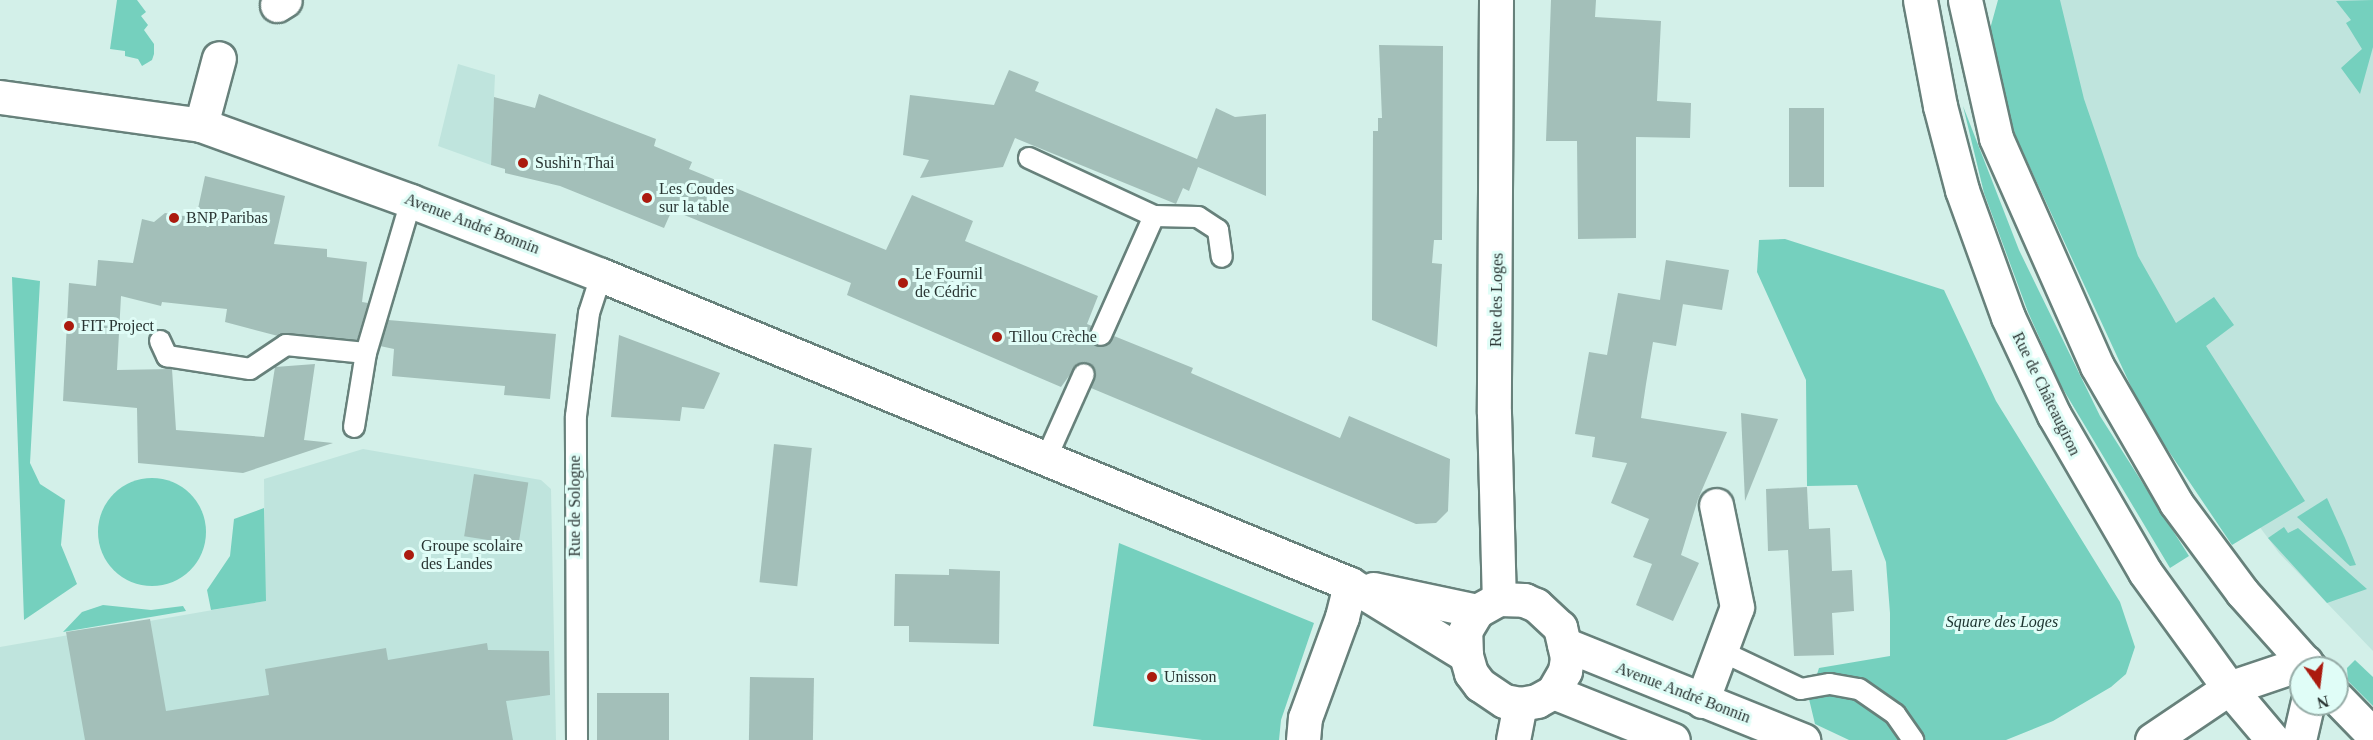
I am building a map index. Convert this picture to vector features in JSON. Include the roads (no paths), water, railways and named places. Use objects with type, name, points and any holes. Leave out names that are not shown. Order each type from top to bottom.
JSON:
[{"type":"main road","name":"Rue des Loges","points":[[1488,605],[1494,413],[1496,0]]},
{"type":"main road","name":"Rue de Châteaugiron","points":[[1920,0],[1940,106],[1962,190],[2008,316],[2054,415],[2145,572],[2229,688],[2273,740]]},
{"type":"main road","points":[[1970,8],[2000,148],[2097,366],[2176,503],[2242,592],[2298,656]]},
{"type":"main road","points":[[201,125],[219,58]]},
{"type":"main road","name":"Avenue André Bonnin","points":[[0,97],[201,125],[411,201],[602,275],[1045,461],[1350,584]]},
{"type":"main road","points":[[1702,701],[1723,652],[1737,607],[1716,505]]},
{"type":"main road","points":[[1350,584],[1488,605],[1524,600],[1544,610],[1560,627],[1564,644],[1565,671],[1553,692],[1520,704],[1491,695],[1479,685],[1466,655],[1465,631],[1488,605]]},
{"type":"main road","points":[[1350,584],[1466,655]]},
{"type":"main road","points":[[1303,740],[1305,718],[1342,617],[1350,584]]},
{"type":"main road","name":"Avenue André Bonnin","points":[[1564,644],[1803,740]]},
{"type":"main road","points":[[2152,740],[2229,688],[2289,671]]},
{"type":"main road","points":[[1553,692],[1673,740]]},
{"type":"main road","points":[[1513,740],[1520,704]]},
{"type":"main road","points":[[2349,710],[2373,735]]},
{"type":"main road","points":[[2299,740],[2304,716]]},
{"type":"lane","points":[[1029,158],[1154,216],[1198,217],[1218,230],[1222,257]]},
{"type":"lane","points":[[354,426],[366,353],[411,201]]},
{"type":"lane","points":[[1101,335],[1154,216]]},
{"type":"lane","name":"Rue de Sologne","points":[[577,740],[576,416],[589,313],[602,275]]},
{"type":"lane","points":[[160,340],[167,356],[250,369],[286,345],[366,353]]},
{"type":"lane","points":[[1045,461],[1084,374]]},
{"type":"lane","points":[[1723,652],[1801,689],[1830,684],[1859,689],[1895,714],[1913,740]]},
{"type":"place","name":"Sushi'n Thai","points":[[523,163]]},
{"type":"place","name":"Les Coudes sur la table","points":[[647,198]]},
{"type":"place","name":"BNP Paribas","points":[[174,218]]},
{"type":"place","name":"Le Fournil de Cédric","points":[[903,283]]},
{"type":"place","name":"FIT Project","points":[[69,326]]},
{"type":"place","name":"Tillou Crèche","points":[[997,337]]},
{"type":"place","name":"Groupe scolaire des Landes","points":[[409,555]]},
{"type":"place","name":"Unisson","points":[[1152,677]]},
{"type":"park label","name":"Square des Loges","points":[[2002,622]]}]
